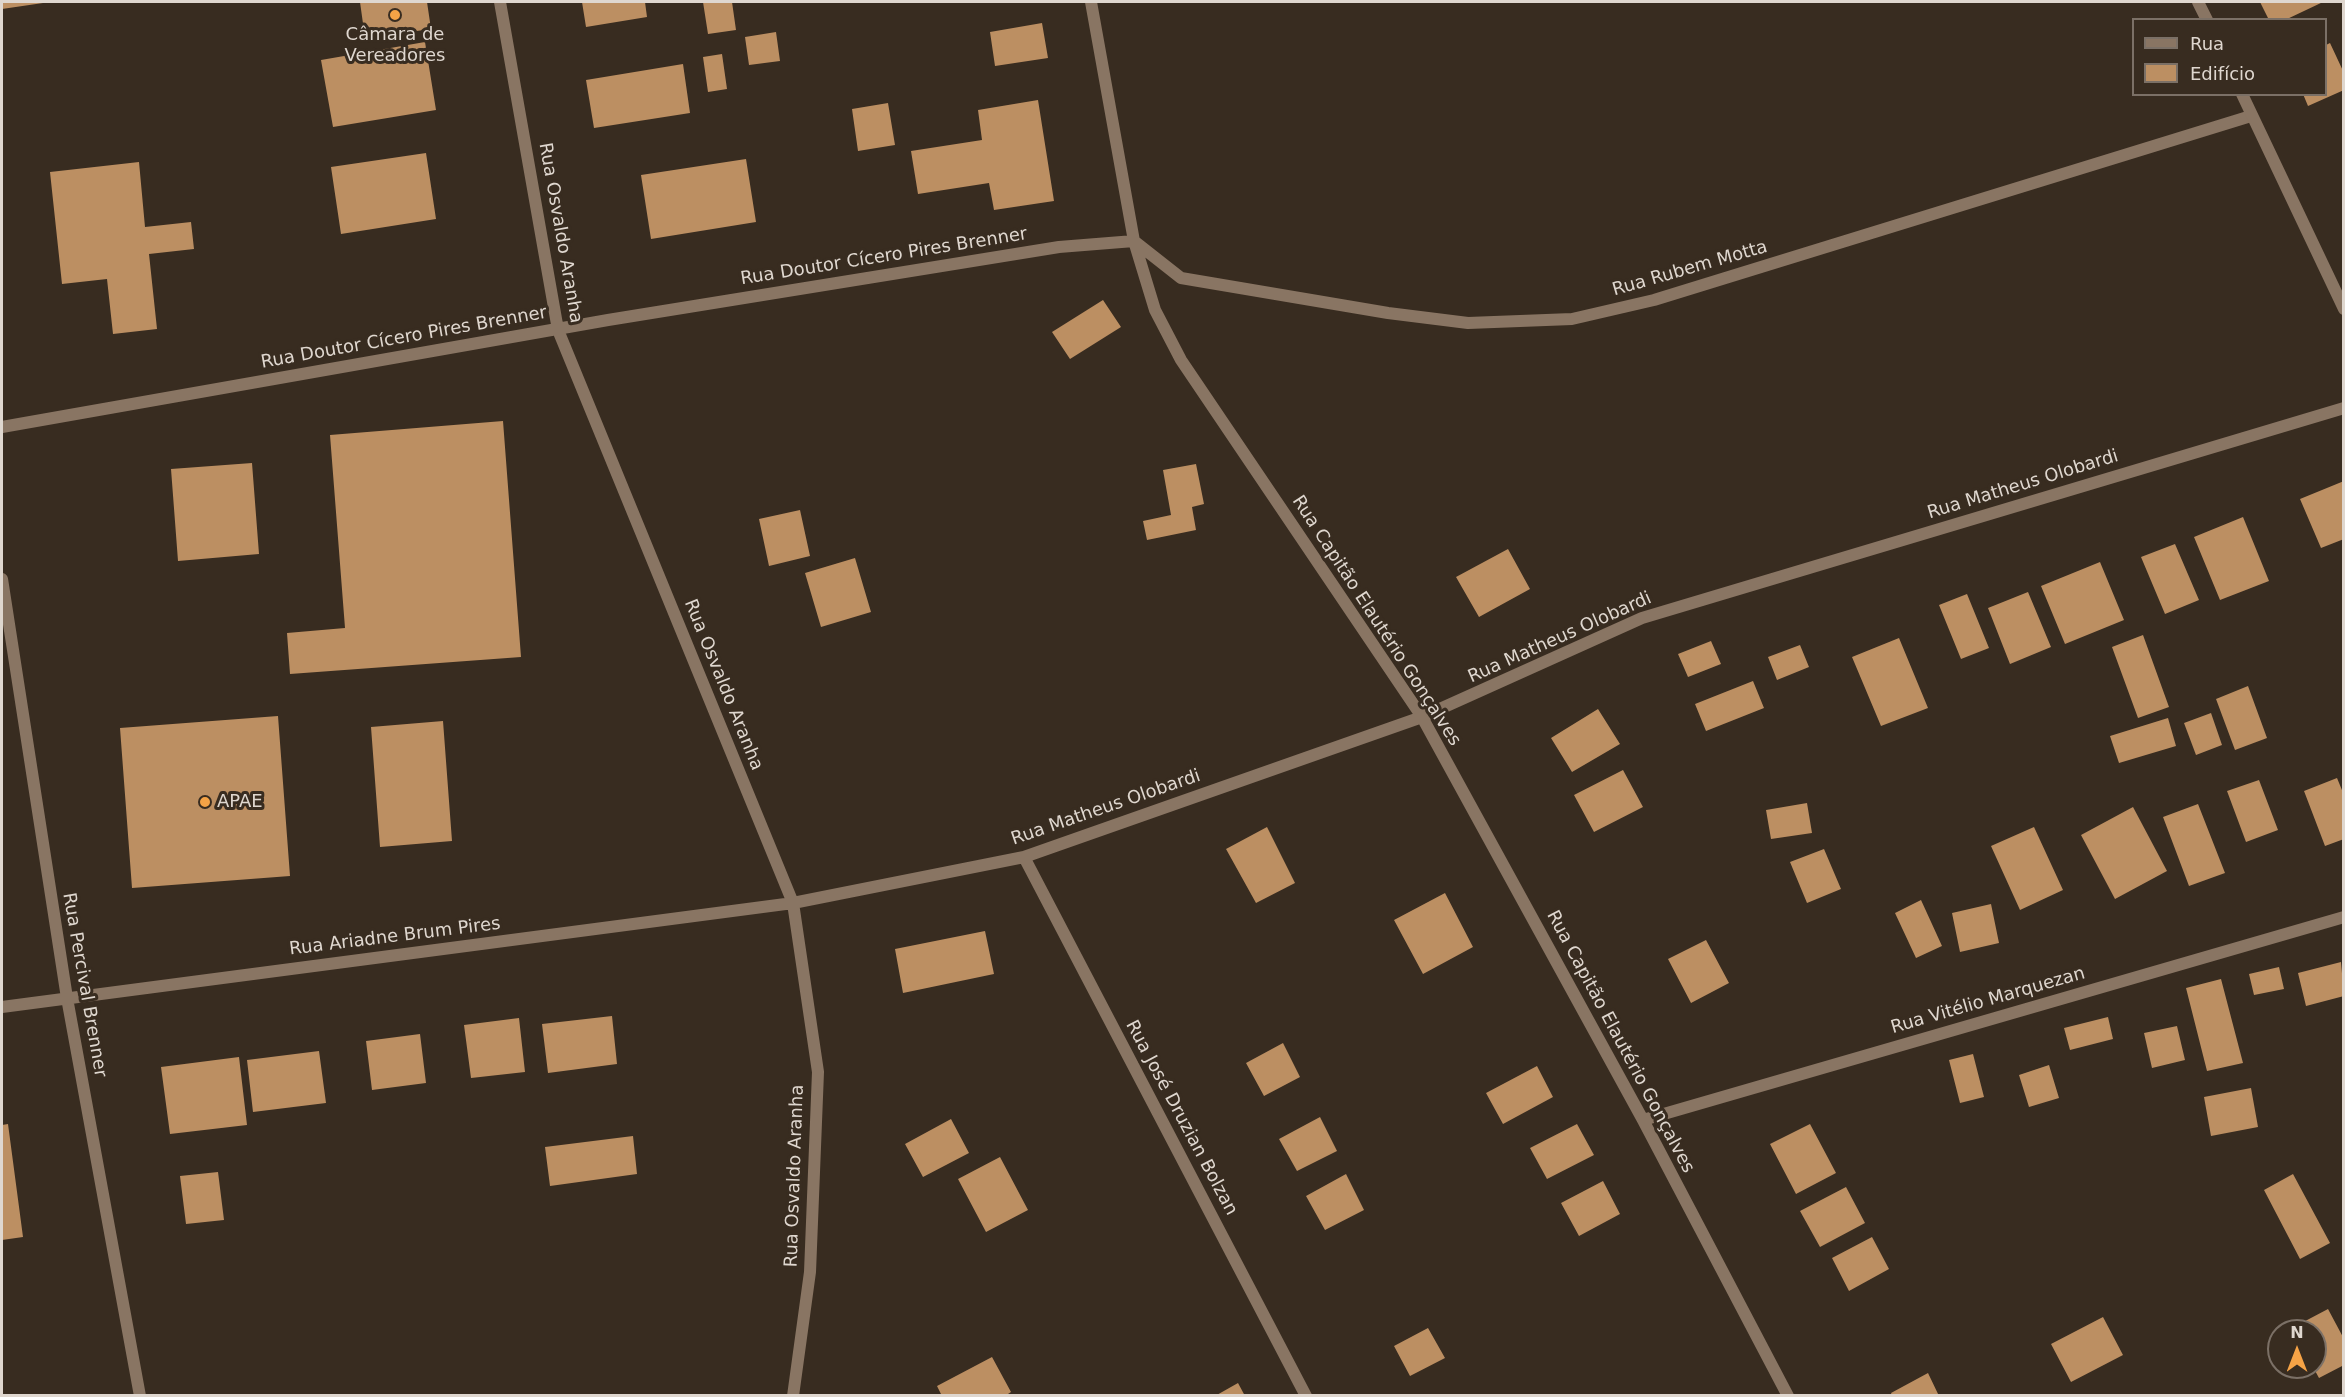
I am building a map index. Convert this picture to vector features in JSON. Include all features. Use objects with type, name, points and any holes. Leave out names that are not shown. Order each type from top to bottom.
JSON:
[{"type":"street","name":"Rua Osvaldo Aranha","points":[[500,2],[558,330],[793,903],[818,1072],[810,1272],[793,1395]]},
{"type":"street","name":"Rua Capitão Elautério Gonçalves","points":[[1091,2],[1134,241],[1155,310],[1181,360],[1422,717],[1643,1120],[1788,1395]]},
{"type":"street","points":[[2198,2],[2206,18]]},
{"type":"street","points":[[2242,96],[2343,309]]},
{"type":"street","name":"Rua Rubem Motta","points":[[1134,241],[1181,278],[1388,313],[1468,323],[1572,319],[1654,300],[2251,116]]},
{"type":"street","name":"Rua Doutor Cícero Pires Brenner","points":[[2,427],[608,320],[1059,247],[1134,241]]},
{"type":"street","name":"Rua Matheus Olobardi","points":[[793,903],[1024,857],[1422,717],[1642,618],[2343,408]]},
{"type":"street","name":"Rua Percival Brenner","points":[[2,579],[67,998],[140,1395]]},
{"type":"street","name":"Rua José Druzian Bolzan","points":[[1024,857],[1306,1395]]},
{"type":"street","name":"Rua Ariadne Brum Pires","points":[[2,1007],[793,903]]},
{"type":"street","name":"Rua Vitélio Marquezan","points":[[1643,1120],[2343,917]]},
{"type":"building","points":[[2,2],[43,2],[43,3],[2,9]]},
{"type":"building","name":"Câmara de Vereadores","points":[[360,2],[427,2],[431,29],[365,38]]},
{"type":"building","points":[[582,2],[645,2],[647,17],[586,27]]},
{"type":"building","points":[[703,2],[732,2],[736,30],[708,34]]},
{"type":"building","points":[[2260,2],[2323,2],[2289,18],[2268,18]]},
{"type":"building","points":[[1042,23],[1048,58],[995,66],[990,32]]},
{"type":"building","points":[[776,32],[780,61],[749,65],[745,37]]},
{"type":"building","points":[[425,42],[436,110],[333,127],[321,60]]},
{"type":"building","points":[[2330,43],[2344,73],[2344,90],[2308,106],[2304,96],[2327,96],[2327,44]]},
{"type":"building","points":[[722,54],[727,89],[708,92],[703,57]]},
{"type":"building","points":[[683,64],[690,113],[594,128],[586,80]]},
{"type":"building","points":[[1038,100],[1054,201],[994,210],[989,183],[918,194],[911,151],[982,140],[978,110]]},
{"type":"building","points":[[888,103],[895,145],[858,151],[852,109]]},
{"type":"building","points":[[426,153],[436,219],[341,234],[331,167]]},
{"type":"building","points":[[746,159],[756,222],[651,239],[641,175]]},
{"type":"building","points":[[139,162],[145,227],[191,222],[194,249],[149,254],[157,329],[113,334],[107,279],[62,284],[50,172]]},
{"type":"building","points":[[1103,300],[1121,327],[1070,359],[1052,332]]},
{"type":"building","points":[[503,421],[521,657],[290,674],[287,633],[345,628],[330,435]]},
{"type":"building","points":[[252,463],[259,554],[178,561],[171,469]]},
{"type":"building","points":[[1196,464],[1204,504],[1192,507],[1196,530],[1147,540],[1143,521],[1171,515],[1163,470]]},
{"type":"building","points":[[2344,481],[2344,539],[2321,548],[2300,499]]},
{"type":"building","points":[[800,510],[810,556],[769,566],[759,519]]},
{"type":"building","points":[[2243,517],[2269,581],[2220,600],[2194,537]]},
{"type":"building","points":[[2175,544],[2199,600],[2165,614],[2141,557]]},
{"type":"building","points":[[1508,549],[1530,589],[1479,617],[1456,577]]},
{"type":"building","points":[[855,558],[871,612],[821,627],[805,573]]},
{"type":"building","points":[[2100,562],[2124,620],[2065,644],[2041,586]]},
{"type":"building","points":[[2028,592],[2051,647],[2010,664],[1988,608]]},
{"type":"building","points":[[1967,594],[1989,648],[1961,659],[1939,605]]},
{"type":"building","points":[[2143,635],[2169,707],[2138,718],[2112,647]]},
{"type":"building","points":[[1899,638],[1928,708],[1881,726],[1852,657]]},
{"type":"building","points":[[1711,641],[1721,664],[1688,677],[1678,654]]},
{"type":"building","points":[[1800,645],[1809,667],[1777,680],[1768,657]]},
{"type":"building","points":[[1753,681],[1764,708],[1706,731],[1695,704]]},
{"type":"building","points":[[2248,686],[2267,738],[2235,750],[2216,699]]},
{"type":"building","points":[[1598,709],[1620,744],[1572,772],[1551,738]]},
{"type":"building","points":[[2211,713],[2222,745],[2196,755],[2184,723]]},
{"type":"building","name":"APAE","points":[[278,716],[290,876],[132,888],[120,728]]},
{"type":"building","points":[[2168,718],[2176,746],[2119,763],[2110,736]]},
{"type":"building","points":[[443,721],[452,841],[380,847],[371,727]]},
{"type":"building","points":[[1623,770],[1643,807],[1594,832],[1574,795]]},
{"type":"building","points":[[2337,778],[2344,795],[2344,839],[2325,846],[2304,791]]},
{"type":"building","points":[[2259,780],[2278,830],[2246,842],[2227,791]]},
{"type":"building","points":[[1807,803],[1812,833],[1771,839],[1766,810]]},
{"type":"building","points":[[2198,804],[2225,873],[2189,886],[2163,817]]},
{"type":"building","points":[[2133,807],[2167,871],[2115,899],[2081,835]]},
{"type":"building","points":[[1267,827],[1295,883],[1256,903],[1226,849]]},
{"type":"building","points":[[2034,827],[2063,890],[2020,910],[1991,846]]},
{"type":"building","points":[[1824,849],[1841,889],[1807,903],[1790,862]]},
{"type":"building","points":[[1445,893],[1473,947],[1423,974],[1394,920]]},
{"type":"building","points":[[1921,900],[1942,946],[1916,958],[1895,913]]},
{"type":"building","points":[[1991,904],[1999,943],[1960,952],[1952,913]]},
{"type":"building","points":[[985,931],[994,974],[903,993],[895,949]]},
{"type":"building","points":[[1706,940],[1729,983],[1691,1003],[1668,959]]},
{"type":"building","points":[[2341,962],[2344,996],[2306,1006],[2298,973]]},
{"type":"building","points":[[2279,967],[2284,989],[2254,995],[2249,974]]},
{"type":"building","points":[[2221,979],[2243,1063],[2207,1071],[2186,988]]},
{"type":"building","points":[[612,1016],[617,1064],[548,1073],[542,1024]]},
{"type":"building","points":[[2108,1017],[2113,1039],[2070,1050],[2064,1028]]},
{"type":"building","points":[[519,1018],[525,1072],[471,1078],[464,1025]]},
{"type":"building","points":[[2177,1026],[2185,1060],[2152,1068],[2144,1033]]},
{"type":"building","points":[[420,1034],[426,1083],[372,1090],[366,1041]]},
{"type":"building","points":[[1283,1043],[1300,1077],[1264,1096],[1246,1063]]},
{"type":"building","points":[[319,1051],[326,1103],[253,1112],[247,1060]]},
{"type":"building","points":[[1973,1054],[1984,1097],[1960,1103],[1949,1060]]},
{"type":"building","points":[[239,1057],[247,1125],[170,1134],[161,1067]]},
{"type":"building","points":[[2049,1065],[2059,1098],[2029,1107],[2019,1075]]},
{"type":"building","points":[[1537,1066],[1553,1097],[1503,1124],[1486,1093]]},
{"type":"building","points":[[2251,1088],[2258,1127],[2211,1136],[2204,1097]]},
{"type":"building","points":[[1320,1117],[1337,1151],[1297,1171],[1279,1139]]},
{"type":"building","points":[[951,1119],[969,1153],[923,1177],[905,1144]]},
{"type":"building","points":[[8,1124],[23,1237],[2,1240],[2,1125]]},
{"type":"building","points":[[1577,1124],[1594,1155],[1547,1179],[1530,1148]]},
{"type":"building","points":[[1810,1124],[1836,1173],[1796,1194],[1770,1144]]},
{"type":"building","points":[[633,1136],[637,1174],[550,1186],[545,1147]]},
{"type":"building","points":[[1000,1157],[1028,1210],[986,1232],[958,1179]]},
{"type":"building","points":[[218,1172],[224,1220],[186,1224],[180,1176]]},
{"type":"building","points":[[1346,1174],[1364,1210],[1325,1230],[1306,1196]]},
{"type":"building","points":[[2293,1174],[2330,1243],[2300,1259],[2264,1190]]},
{"type":"building","points":[[1603,1181],[1620,1214],[1579,1236],[1561,1203]]},
{"type":"building","points":[[1846,1187],[1865,1223],[1820,1247],[1800,1211]]},
{"type":"building","points":[[1872,1237],[1889,1269],[1849,1291],[1832,1258]]},
{"type":"building","points":[[2328,1309],[2344,1339],[2344,1365],[2327,1374],[2327,1319],[2309,1319]]},
{"type":"building","points":[[2103,1317],[2123,1355],[2071,1382],[2051,1344]]},
{"type":"building","points":[[1428,1328],[1445,1358],[1410,1376],[1394,1346]]},
{"type":"building","points":[[992,1357],[1011,1392],[1005,1396],[942,1396],[937,1386]]},
{"type":"building","points":[[1928,1373],[1939,1396],[1892,1396],[1891,1393]]},
{"type":"building","points":[[1238,1383],[1245,1396],[1215,1396]]},
{"type":"place","name":"Câmara de Vereadores","points":[[395,15]]},
{"type":"place","name":"APAE","points":[[205,802]]}]
